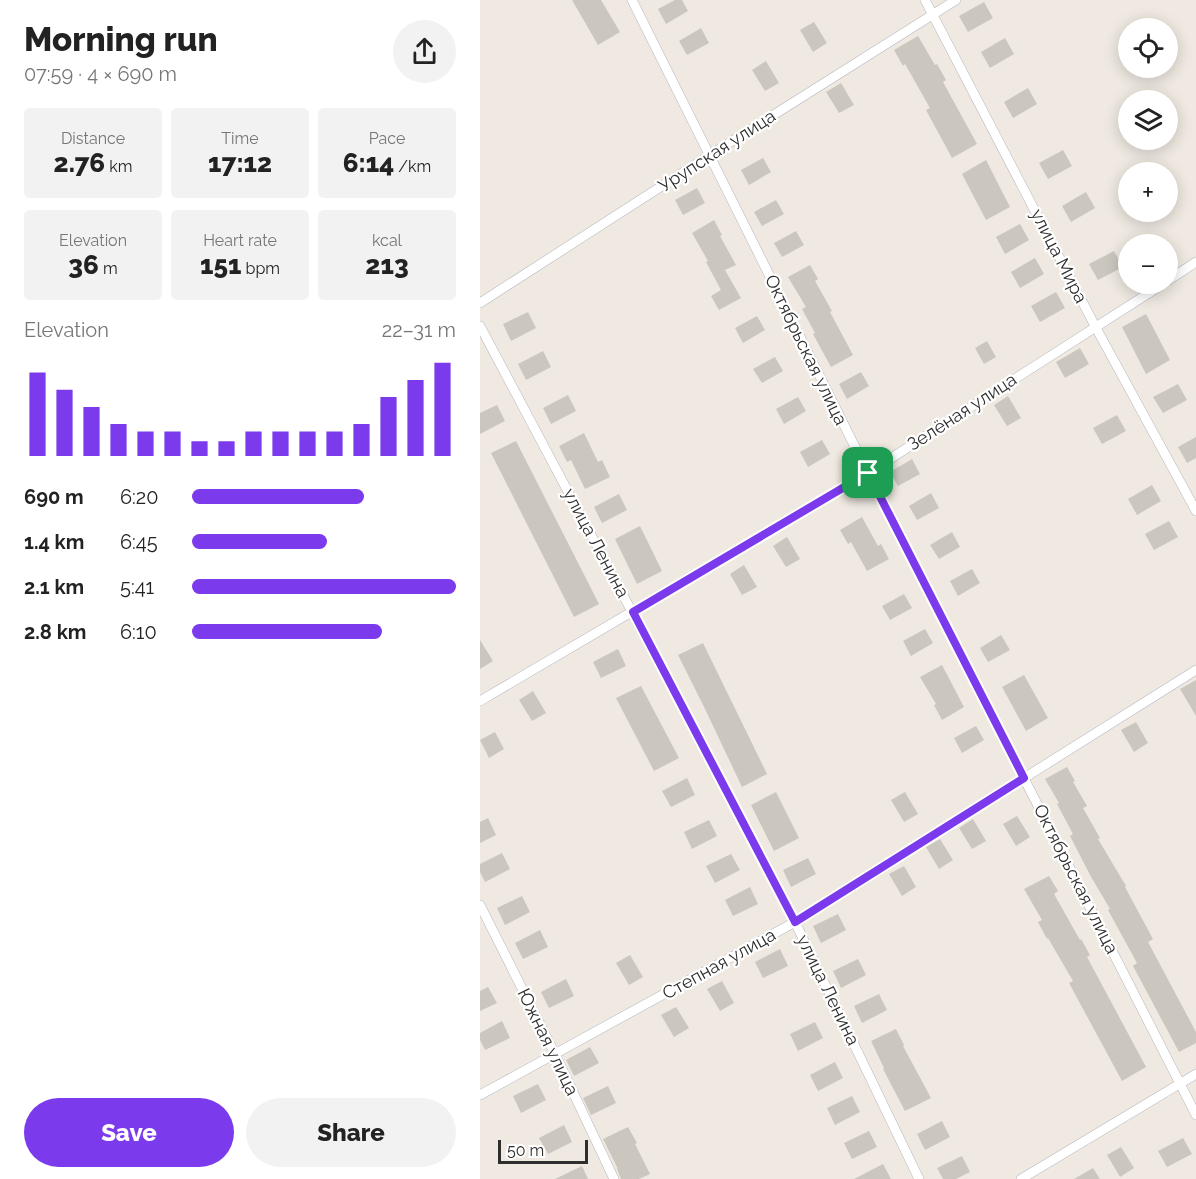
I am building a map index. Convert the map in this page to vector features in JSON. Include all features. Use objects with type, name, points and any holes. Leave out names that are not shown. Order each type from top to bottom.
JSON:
[{"type":"street","name":"Октябрьская улица","points":[[632,0],[868,473],[1196,1115]]},
{"type":"street","name":"улица Мира","points":[[926,0],[1095,326],[1196,511]]},
{"type":"street","name":"Урупская улица","points":[[480,303],[956,0]]},
{"type":"street","points":[[1178,274],[1196,262]]},
{"type":"street","name":"Зелёная улица","points":[[480,701],[868,473],[1147,294]]},
{"type":"street","name":"улица Ленина","points":[[480,327],[633,612],[795,922],[919,1179]]},
{"type":"street","name":"Степная улица","points":[[480,1095],[795,922],[1196,670]]},
{"type":"street","name":"Южная улица","points":[[480,905],[555,1054],[614,1179]]},
{"type":"street","points":[[1021,1179],[1196,1074]]},
{"type":"building","points":[[572,0],[601,0],[620,32],[598,45]]},
{"type":"building","points":[[675,0],[682,0],[688,11],[666,24],[658,9]]},
{"type":"building","points":[[984,2],[993,18],[968,32],[959,16]]},
{"type":"building","points":[[814,22],[827,43],[813,52],[800,30]]},
{"type":"building","points":[[701,28],[709,43],[687,55],[679,41]]},
{"type":"building","points":[[918,36],[946,80],[943,82],[977,144],[952,158],[926,110],[930,108],[905,64],[903,66],[894,50]]},
{"type":"building","points":[[1005,38],[1014,54],[990,68],[981,52]]},
{"type":"building","points":[[766,61],[779,83],[765,91],[752,70]]},
{"type":"building","points":[[841,83],[854,105],[839,113],[826,92]]},
{"type":"building","points":[[1028,88],[1037,104],[1013,118],[1004,102]]},
{"type":"building","points":[[1063,150],[1072,166],[1048,179],[1039,163]]},
{"type":"building","points":[[763,158],[771,172],[749,185],[741,170]]},
{"type":"building","points":[[986,160],[1010,207],[986,220],[962,174]]},
{"type":"building","points":[[697,188],[705,203],[683,215],[675,200]]},
{"type":"building","points":[[1086,192],[1095,208],[1071,222],[1062,206]]},
{"type":"building","points":[[776,200],[784,214],[762,226],[754,212]]},
{"type":"building","points":[[714,220],[736,265],[725,270],[741,298],[719,310],[711,296],[721,290],[692,233]]},
{"type":"building","points":[[1020,224],[1029,240],[1005,254],[996,237]]},
{"type":"building","points":[[796,231],[804,245],[782,257],[774,243]]},
{"type":"building","points":[[1114,251],[1118,258],[1118,270],[1098,280],[1089,264]]},
{"type":"building","points":[[1035,258],[1044,274],[1020,288],[1011,272]]},
{"type":"building","points":[[810,265],[818,279],[815,281],[853,355],[831,367],[802,309],[806,307],[788,277]]},
{"type":"building","points":[[1056,292],[1065,308],[1040,322],[1031,306]]},
{"type":"building","points":[[528,312],[536,328],[511,341],[503,324]]},
{"type":"building","points":[[1146,314],[1170,360],[1146,374],[1122,327]]},
{"type":"building","points":[[757,316],[765,330],[743,343],[735,328]]},
{"type":"building","points":[[987,341],[996,357],[984,364],[975,348]]},
{"type":"building","points":[[1080,348],[1089,364],[1065,378],[1056,362]]},
{"type":"building","points":[[543,351],[551,367],[526,380],[518,364]]},
{"type":"building","points":[[775,357],[783,371],[762,383],[753,369]]},
{"type":"building","points":[[861,372],[869,386],[847,399],[839,384]]},
{"type":"building","points":[[1178,384],[1187,400],[1163,413],[1153,397]]},
{"type":"building","points":[[568,395],[576,411],[551,424],[543,408]]},
{"type":"building","points":[[1008,396],[1021,418],[1007,426],[994,405]]},
{"type":"building","points":[[798,397],[806,411],[784,424],[776,409]]},
{"type":"building","points":[[497,405],[505,421],[480,434],[480,413]]},
{"type":"building","points":[[1117,415],[1126,431],[1102,444],[1093,428]]},
{"type":"building","points":[[584,433],[598,462],[602,460],[610,477],[585,489],[571,460],[567,462],[559,446]]},
{"type":"building","points":[[1196,437],[1196,458],[1187,463],[1178,447]]},
{"type":"building","points":[[822,440],[830,454],[808,467],[800,452]]},
{"type":"building","points":[[516,441],[599,604],[574,617],[491,453]]},
{"type":"building","points":[[912,459],[920,474],[898,486],[890,472]]},
{"type":"building","points":[[1152,485],[1161,501],[1137,515],[1128,499]]},
{"type":"building","points":[[931,493],[939,508],[917,520],[909,506]]},
{"type":"building","points":[[619,494],[627,510],[602,523],[594,507]]},
{"type":"building","points":[[862,517],[878,546],[881,544],[889,559],[867,571],[851,542],[848,544],[840,530]]},
{"type":"building","points":[[1169,521],[1178,537],[1154,550],[1145,534]]},
{"type":"building","points":[[640,526],[662,571],[637,584],[615,539]]},
{"type":"building","points":[[952,532],[960,547],[939,559],[930,545]]},
{"type":"building","points":[[787,537],[800,559],[786,567],[773,546]]},
{"type":"building","points":[[744,565],[757,587],[742,595],[730,574]]},
{"type":"building","points":[[972,569],[980,583],[958,596],[950,581]]},
{"type":"building","points":[[904,594],[912,608],[890,620],[882,606]]},
{"type":"building","points":[[925,629],[933,643],[911,656],[903,641]]},
{"type":"building","points":[[1001,635],[1010,650],[988,662],[980,648]]},
{"type":"building","points":[[480,640],[493,661],[480,669]]},
{"type":"building","points":[[703,643],[767,774],[742,787],[678,655]]},
{"type":"building","points":[[618,649],[626,666],[601,678],[593,662]]},
{"type":"building","points":[[942,665],[964,707],[942,720],[934,705],[936,704],[920,677]]},
{"type":"building","points":[[1024,675],[1048,718],[1026,731],[1002,687]]},
{"type":"building","points":[[1196,680],[1196,716],[1180,689]]},
{"type":"building","points":[[641,686],[679,758],[654,771],[616,698]]},
{"type":"building","points":[[533,691],[546,713],[532,721],[519,700]]},
{"type":"building","points":[[1136,722],[1148,743],[1134,752],[1121,730]]},
{"type":"building","points":[[976,726],[984,740],[962,753],[954,738]]},
{"type":"building","points":[[495,732],[504,749],[489,758],[480,740]]},
{"type":"building","points":[[1067,767],[1087,806],[1083,808],[1100,838],[1098,839],[1126,886],[1153,939],[1148,942],[1196,1032],[1196,1043],[1179,1052],[1133,966],[1137,963],[1070,836],[1073,834],[1045,779]]},
{"type":"building","points":[[687,778],[695,795],[671,807],[662,791]]},
{"type":"building","points":[[776,792],[799,838],[774,851],[751,805]]},
{"type":"building","points":[[905,792],[918,814],[904,822],[891,800]]},
{"type":"building","points":[[1017,816],[1030,837],[1016,846],[1003,824]]},
{"type":"building","points":[[488,818],[496,835],[480,843],[480,822]]},
{"type":"building","points":[[973,819],[986,841],[972,849],[959,828]]},
{"type":"building","points":[[709,820],[717,836],[692,849],[684,832]]},
{"type":"building","points":[[940,839],[953,860],[939,869],[926,847]]},
{"type":"building","points":[[502,853],[510,869],[485,882],[480,872],[480,864]]},
{"type":"building","points":[[731,854],[740,870],[715,883],[706,866]]},
{"type":"building","points":[[808,858],[816,874],[791,887],[783,870]]},
{"type":"building","points":[[904,866],[916,887],[902,896],[889,874]]},
{"type":"building","points":[[1049,876],[1058,891],[1054,894],[1090,955],[1087,957],[1146,1067],[1122,1081],[1069,983],[1073,981],[1047,939],[1038,922],[1042,920],[1024,889]]},
{"type":"building","points":[[750,887],[758,904],[733,916],[725,900]]},
{"type":"building","points":[[522,896],[530,912],[505,925],[497,908]]},
{"type":"building","points":[[838,914],[846,930],[821,943],[813,926]]},
{"type":"building","points":[[540,930],[548,947],[523,959],[515,943]]},
{"type":"building","points":[[780,949],[788,966],[763,978],[755,962]]},
{"type":"building","points":[[630,955],[643,977],[629,985],[616,963]]},
{"type":"building","points":[[858,959],[866,975],[841,988],[833,971]]},
{"type":"building","points":[[566,979],[574,996],[549,1008],[541,992]]},
{"type":"building","points":[[722,981],[734,1003],[720,1011],[707,989]]},
{"type":"building","points":[[488,987],[497,1003],[480,1011],[480,991]]},
{"type":"building","points":[[879,994],[887,1010],[862,1023],[854,1006]]},
{"type":"building","points":[[676,1007],[689,1028],[674,1037],[661,1015]]},
{"type":"building","points":[[502,1021],[510,1038],[485,1050],[480,1040],[480,1033]]},
{"type":"building","points":[[815,1022],[823,1038],[798,1051],[790,1034]]},
{"type":"building","points":[[896,1029],[931,1098],[905,1111],[871,1041]]},
{"type":"building","points":[[590,1047],[599,1063],[574,1076],[566,1060]]},
{"type":"building","points":[[835,1062],[843,1078],[818,1091],[810,1075]]},
{"type":"building","points":[[538,1084],[546,1100],[521,1113],[513,1096]]},
{"type":"building","points":[[608,1086],[616,1103],[591,1115],[583,1098]]},
{"type":"building","points":[[852,1096],[860,1112],[835,1125],[827,1108]]},
{"type":"building","points":[[942,1121],[950,1137],[925,1150],[917,1134]]},
{"type":"building","points":[[564,1125],[572,1142],[548,1154],[539,1138]]},
{"type":"building","points":[[628,1127],[650,1174],[639,1179],[621,1179],[603,1139]]},
{"type":"building","points":[[869,1131],[877,1147],[852,1159],[844,1143]]},
{"type":"building","points":[[1183,1138],[1192,1154],[1167,1167],[1158,1151]]},
{"type":"building","points":[[1121,1147],[1134,1168],[1120,1177],[1107,1155]]},
{"type":"building","points":[[962,1156],[970,1172],[956,1179],[943,1179],[937,1168]]},
{"type":"building","points":[[883,1164],[891,1179],[854,1179]]},
{"type":"building","points":[[582,1166],[588,1179],[555,1179]]},
{"type":"building","points":[[1093,1168],[1100,1179],[1074,1179]]},
{"type":"route","points":[[868,473],[1024,778],[795,922],[633,612],[868,473]]}]
